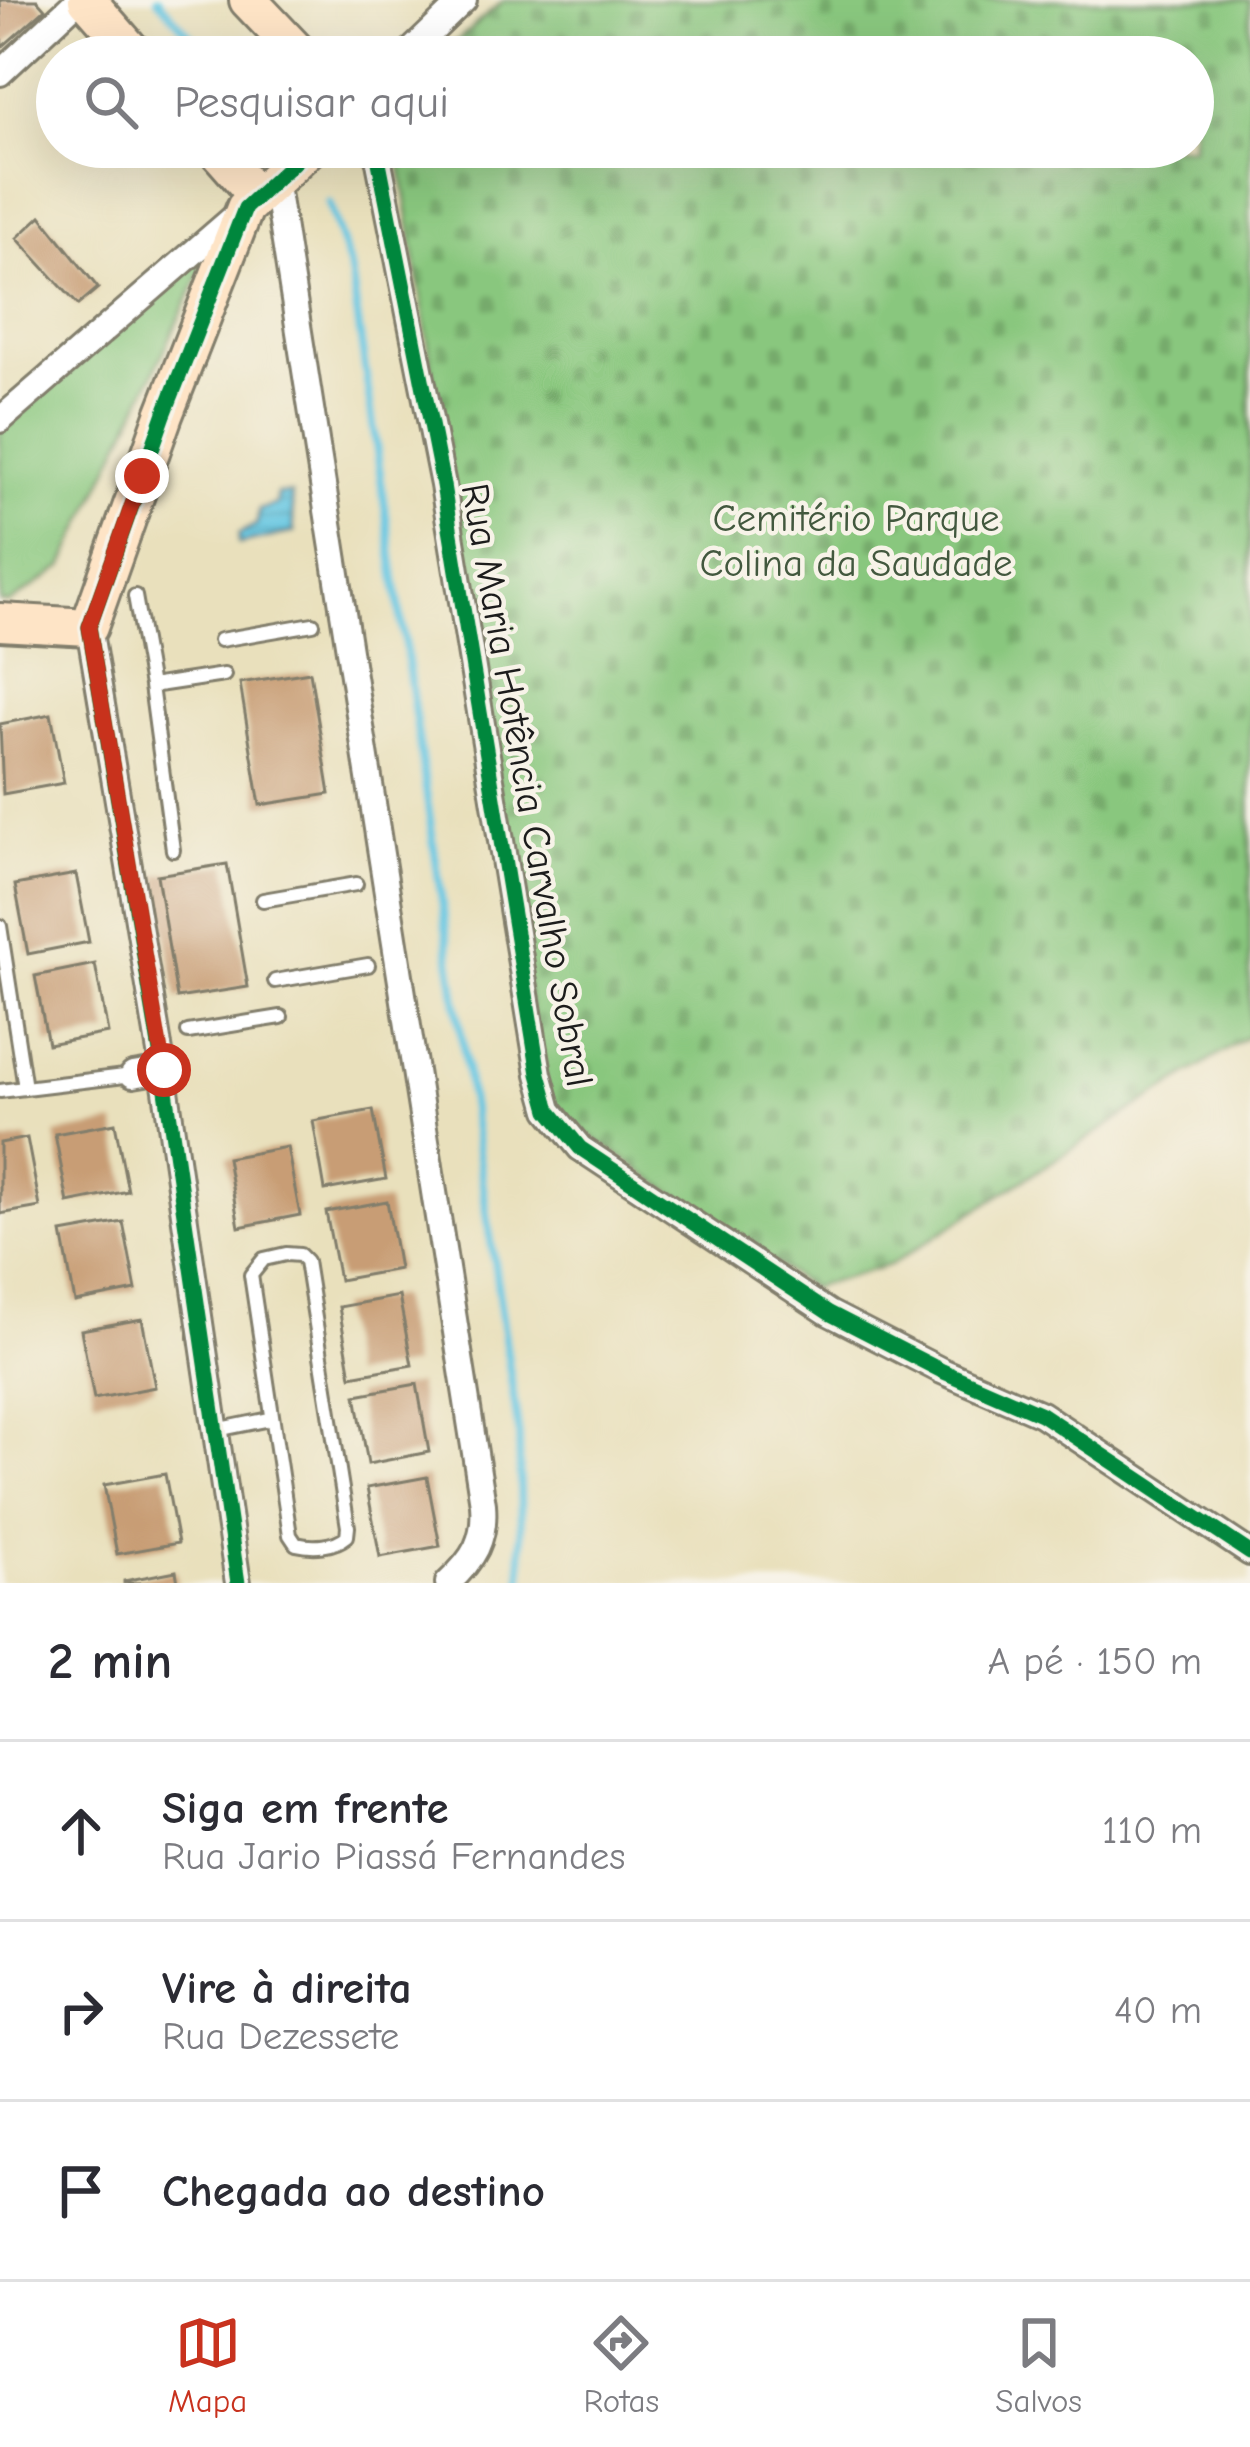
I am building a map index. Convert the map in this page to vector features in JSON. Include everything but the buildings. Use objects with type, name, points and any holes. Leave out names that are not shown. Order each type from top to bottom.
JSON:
[{"type":"street","points":[[42,36],[83,0],[116,36]]},
{"type":"street","points":[[248,0],[282,36]]},
{"type":"street","points":[[427,36],[464,0]]},
{"type":"street","points":[[0,73],[36,41]]},
{"type":"street","points":[[234,168],[259,194],[483,1504],[480,1543],[472,1559],[448,1583]]},
{"type":"street","points":[[0,420],[287,168]]},
{"type":"street","name":"Rua Maria Hotência Carvalho Sobral","points":[[380,168],[443,485],[538,1074],[549,1110],[580,1148],[829,1313],[942,1371],[1041,1414],[1250,1553]]},
{"type":"street","points":[[238,1583],[164,1070],[89,627],[149,456],[259,194]]},
{"type":"street","points":[[0,622],[89,627]]},
{"type":"street","points":[[133,1075],[164,1070]]},
{"type":"lane","points":[[135,596],[173,850]]},
{"type":"lane","points":[[220,640],[314,624]]},
{"type":"lane","points":[[151,686],[224,675]]},
{"type":"lane","points":[[263,900],[356,884]]},
{"type":"lane","points":[[0,926],[25,1088]]},
{"type":"lane","points":[[275,981],[368,965]]},
{"type":"lane","points":[[188,1033],[281,1017]]},
{"type":"lane","points":[[0,1091],[133,1075]]},
{"type":"lane","points":[[300,1255],[306,1261],[345,1507],[347,1536],[340,1542],[310,1547],[296,1544],[290,1535],[270,1420],[251,1275],[264,1258],[300,1255]]},
{"type":"lane","points":[[216,1430],[270,1420]]},
{"type":"green space","name":"Cemitério Parque Colina da Saudade","points":[[504,0],[1250,0],[1250,1035],[892,1264],[810,1288],[545,1104],[401,168],[1214,168],[1214,36],[462,36]]},
{"type":"green space","points":[[213,246],[63,567],[9,603],[0,602],[0,431]]},
{"type":"water","points":[[277,494],[291,494],[294,532],[239,544],[239,534],[257,524],[259,510],[277,504]]},
{"type":"waterway","points":[[158,0],[191,36]]},
{"type":"waterway","points":[[329,203],[351,272],[519,1435],[522,1583]]},
{"type":"cycle path","points":[[238,1583],[163,1070],[89,627],[164,415],[245,208],[288,168]]},
{"type":"cycle path","points":[[380,168],[443,485],[539,1074],[549,1110],[580,1148],[829,1313],[942,1371],[1041,1414],[1250,1553]]},
{"type":"route","points":[[142,476],[89,627],[164,1070]]}]
